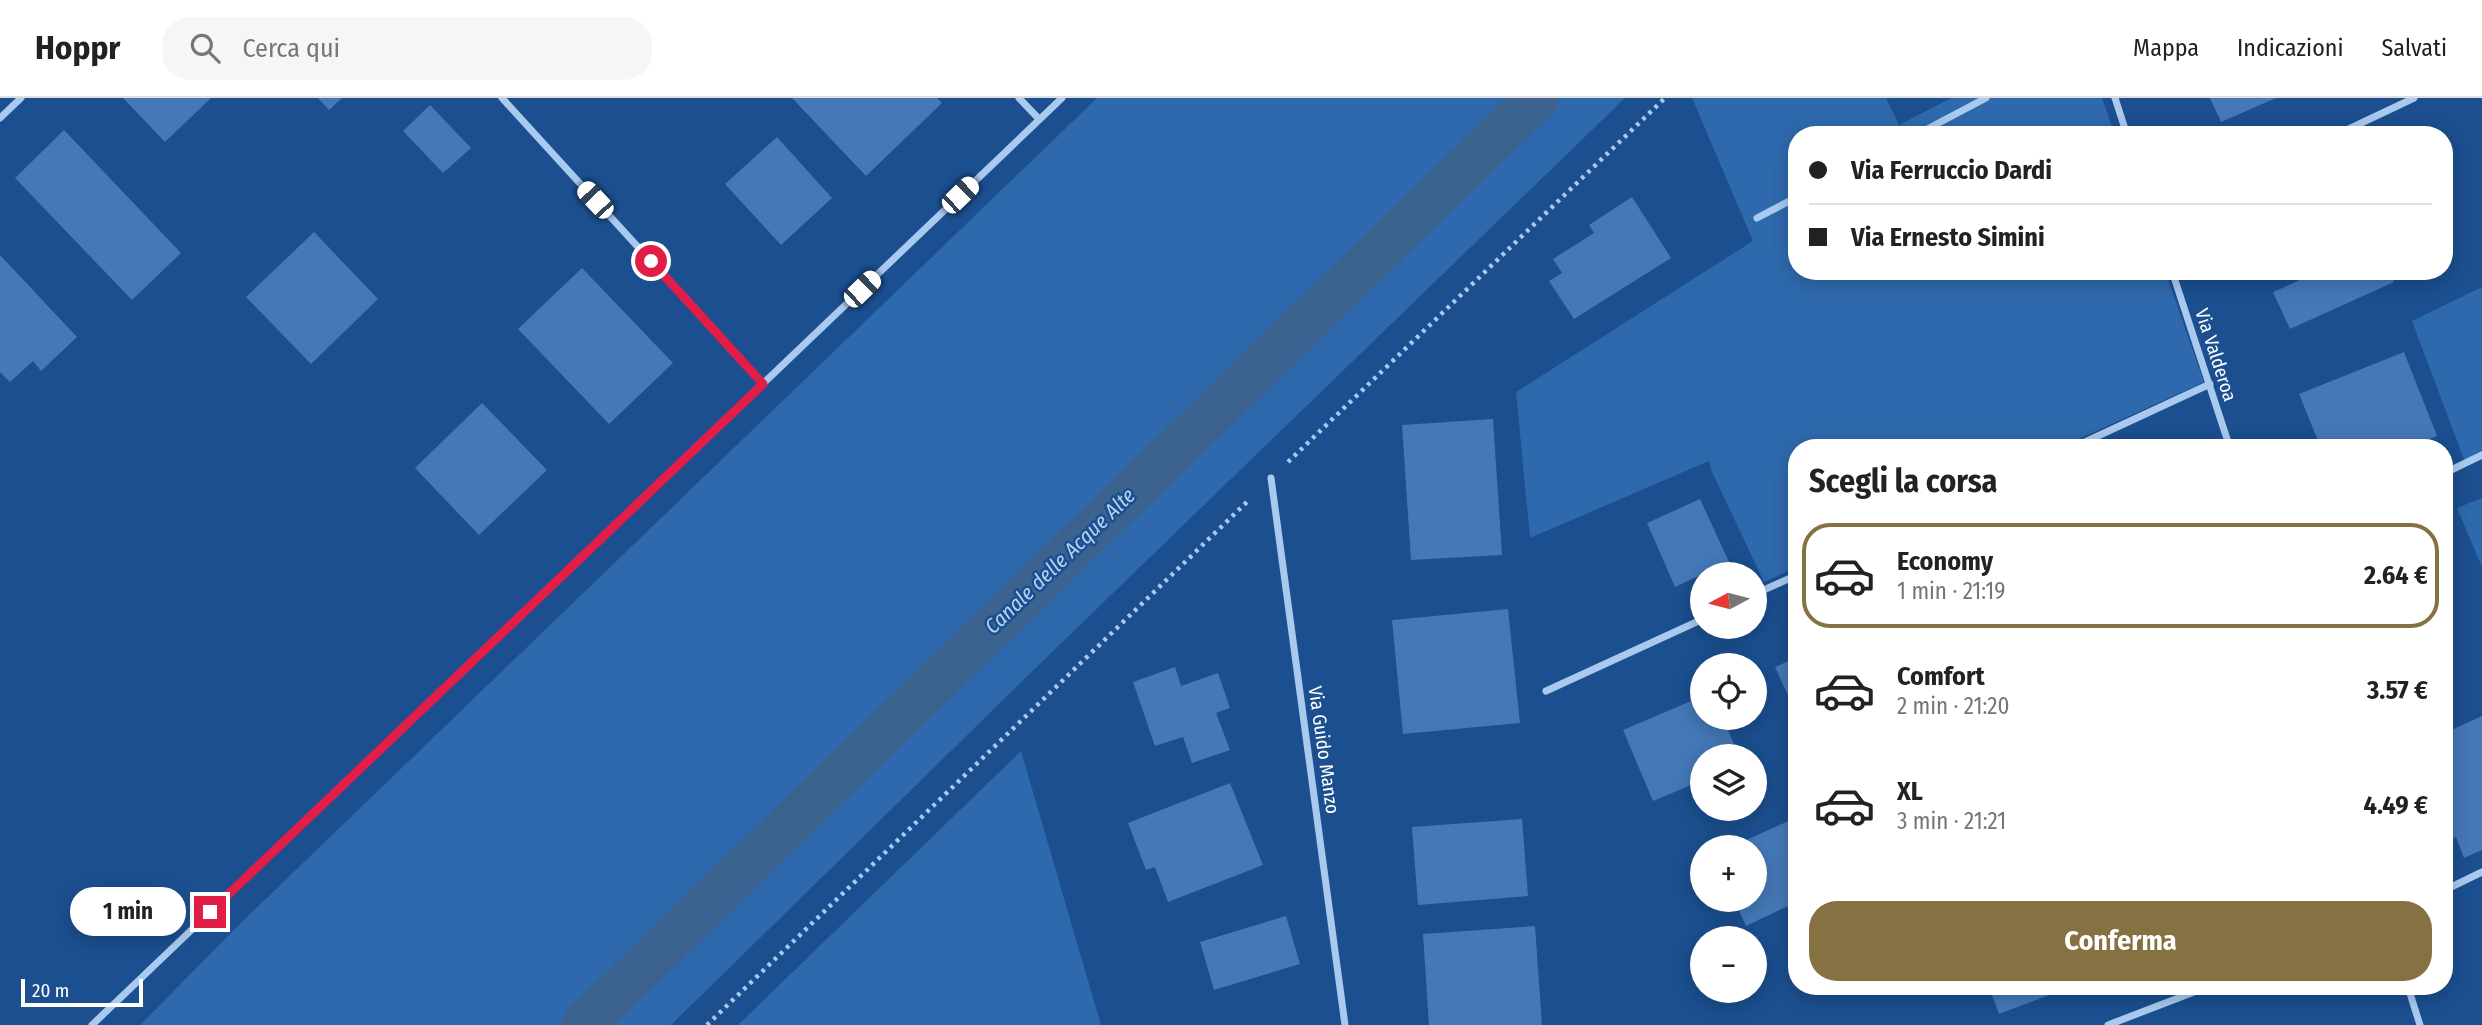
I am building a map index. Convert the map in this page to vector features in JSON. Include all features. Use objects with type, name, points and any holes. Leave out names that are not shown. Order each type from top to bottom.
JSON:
[{"type":"street","points":[[0,118],[21,98]]},
{"type":"street","points":[[502,98],[763,384]]},
{"type":"street","points":[[1019,98],[1039,119]]},
{"type":"street","points":[[92,1025],[1062,98]]},
{"type":"street","points":[[1933,126],[1986,98]]},
{"type":"street","points":[[2115,98],[2124,126]]},
{"type":"street","points":[[2355,126],[2414,98]]},
{"type":"street","points":[[1757,218],[1788,202]]},
{"type":"street","name":"Via Valderoa","points":[[2175,280],[2227,439]]},
{"type":"street","points":[[2091,439],[2210,384]]},
{"type":"street","points":[[2453,469],[2482,455]]},
{"type":"street","name":"Via Guido Manzo","points":[[1271,478],[1345,1025]]},
{"type":"street","points":[[1768,588],[1788,579]]},
{"type":"street","points":[[1546,691],[1690,625]]},
{"type":"street","points":[[2453,886],[2482,872]]},
{"type":"street","points":[[2108,1025],[2186,995]]},
{"type":"street","points":[[2411,995],[2420,1025]]},
{"type":"path","points":[[706,1025],[1665,98]]},
{"type":"shaded area","points":[[1097,98],[1625,98],[671,1025],[140,1025],[246,918]]},
{"type":"shaded area","points":[[1692,98],[1886,98],[1899,125],[1951,98],[2102,98],[2112,126],[1788,126],[1788,280],[2168,280],[2204,382],[2079,439],[1788,439],[1788,571],[1768,580],[1768,562],[1755,562],[1709,461],[1530,538],[1516,392],[1753,241]]},
{"type":"shaded area","points":[[2482,287],[2482,455],[2465,462],[2412,321]]},
{"type":"shaded area","points":[[2482,498],[2482,567],[2457,508]]},
{"type":"shaded area","points":[[1021,751],[1101,1025],[738,1025]]},
{"type":"building","points":[[123,98],[211,98],[165,142]]},
{"type":"building","points":[[318,98],[342,98],[329,110]]},
{"type":"building","points":[[792,98],[937,98],[942,103],[866,176]]},
{"type":"building","points":[[2210,98],[2276,98],[2221,122]]},
{"type":"building","points":[[430,105],[471,148],[443,173],[403,131]]},
{"type":"building","points":[[64,130],[181,253],[132,300],[15,178]]},
{"type":"building","points":[[777,137],[832,198],[781,245],[725,184]]},
{"type":"building","points":[[1632,197],[1671,258],[1574,319],[1549,281],[1562,273],[1553,259],[1594,233],[1589,225]]},
{"type":"building","points":[[314,232],[378,299],[311,364],[246,297]]},
{"type":"building","points":[[0,255],[77,337],[41,371],[33,361],[10,382],[0,372]]},
{"type":"building","points":[[582,268],[673,363],[609,424],[518,329]]},
{"type":"building","points":[[2298,281],[2394,282],[2290,329],[2273,292]]},
{"type":"building","points":[[2404,352],[2437,436],[2429,439],[2317,439],[2299,394]]},
{"type":"building","points":[[482,403],[547,470],[479,535],[415,468]]},
{"type":"building","points":[[1493,419],[1502,555],[1411,560],[1402,425]]},
{"type":"building","points":[[1700,499],[1729,562],[1690,562],[1690,580],[1675,587],[1647,523]]},
{"type":"building","points":[[1508,609],[1520,723],[1403,734],[1392,620]]},
{"type":"building","points":[[1788,661],[1788,695],[1775,667]]},
{"type":"building","points":[[1175,667],[1181,686],[1218,673],[1230,708],[1216,713],[1230,750],[1192,763],[1183,737],[1155,746],[1133,682]]},
{"type":"building","points":[[1690,702],[1690,730],[1728,730],[1734,744],[1690,744],[1690,785],[1653,801],[1623,730]]},
{"type":"building","points":[[2482,716],[2482,850],[2464,858],[2456,837],[2453,838],[2453,729]]},
{"type":"building","points":[[1230,783],[1263,865],[1168,902],[1155,867],[1146,870],[1128,823]]},
{"type":"building","points":[[1522,819],[1528,896],[1418,905],[1412,827]]},
{"type":"building","points":[[1788,821],[1788,906],[1746,926],[1740,912],[1767,912],[1767,835],[1758,835]]},
{"type":"building","points":[[1286,916],[1300,964],[1214,990],[1200,942]]},
{"type":"building","points":[[1535,926],[1542,1025],[1429,1025],[1423,934]]},
{"type":"building","points":[[1992,995],[2049,995],[1999,1014]]},
{"type":"waterway","name":"Canale delle Acque Alte","points":[[583,1025],[1537,98]]},
{"type":"route","points":[[210,912],[763,384],[651,261]]}]
